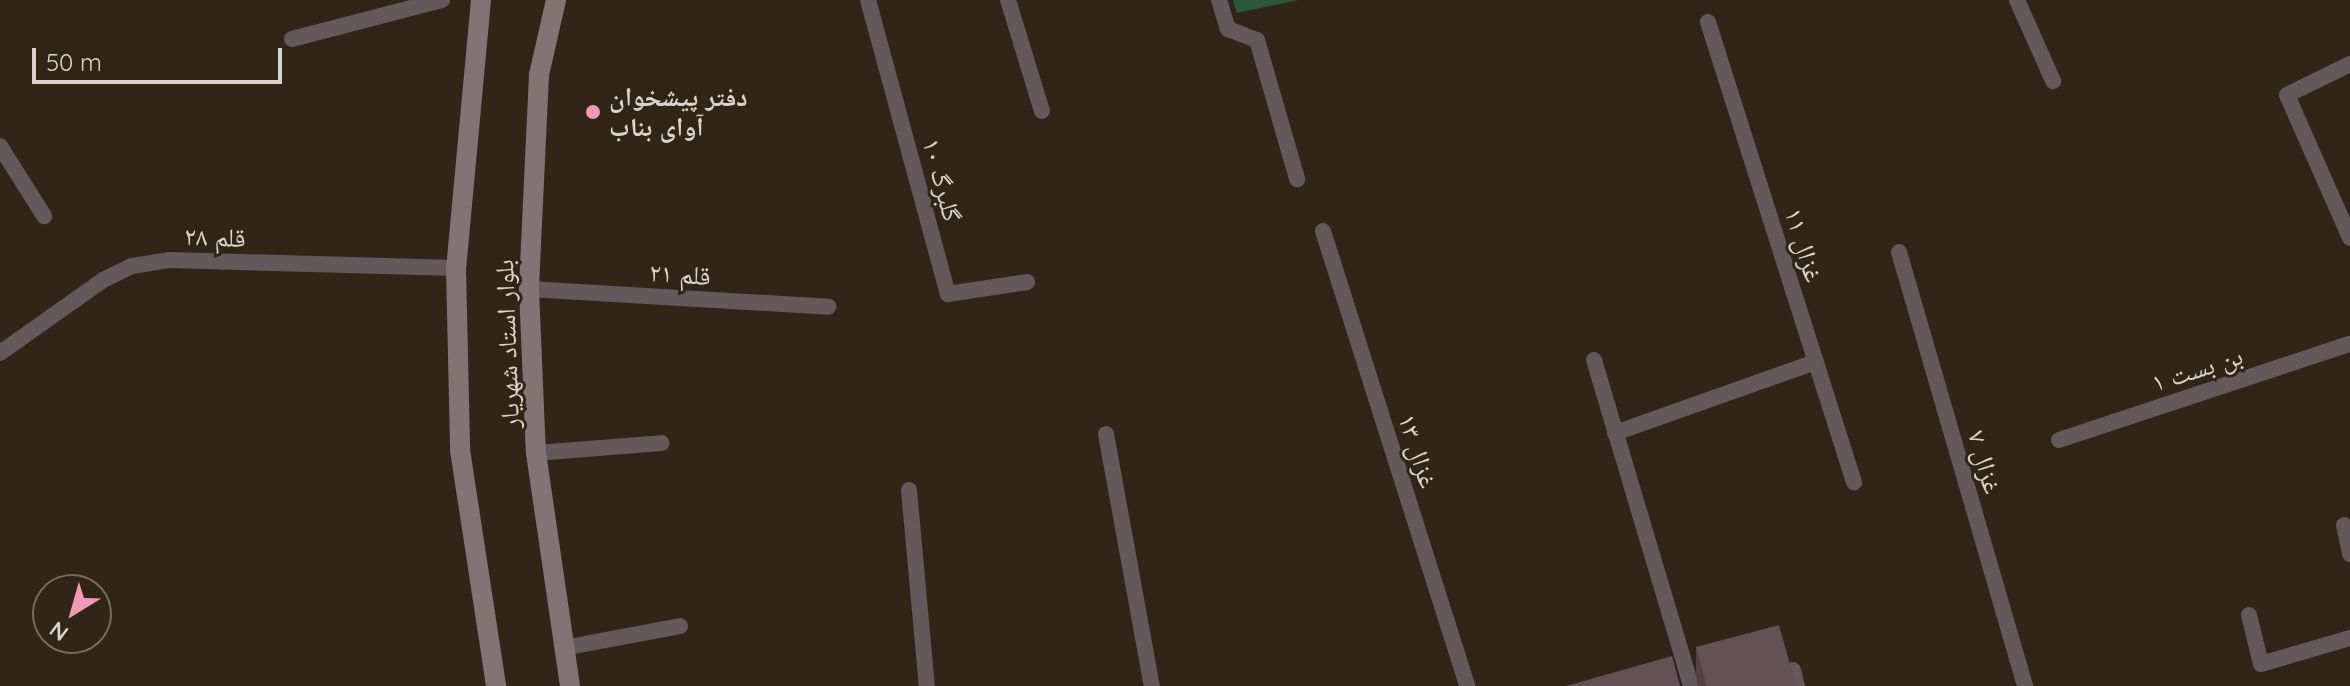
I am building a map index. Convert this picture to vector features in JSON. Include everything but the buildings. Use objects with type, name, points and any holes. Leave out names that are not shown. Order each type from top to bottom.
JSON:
[{"type":"main road","name":"بلوار استاد شهریار","points":[[481,0],[456,268],[460,450],[496,686]]},
{"type":"main road","name":"بلوار استاد شهریار","points":[[556,0],[539,75],[529,289],[536,453],[570,686]]},
{"type":"lane","points":[[292,39],[442,0]]},
{"type":"lane","name":"گلبرگ ۱۰","points":[[868,0],[948,294],[1027,282]]},
{"type":"lane","points":[[1008,0],[1042,111]]},
{"type":"lane","points":[[1219,0],[1228,29],[1257,40],[1297,179]]},
{"type":"lane","points":[[2017,0],[2053,81]]},
{"type":"lane","name":"غزال ۱۱","points":[[1708,22],[1854,482]]},
{"type":"lane","points":[[2350,64],[2287,95],[2350,238]]},
{"type":"lane","points":[[0,146],[44,216]]},
{"type":"lane","name":"غزال ۱۳","points":[[1323,231],[1467,686]]},
{"type":"lane","name":"غزال ۷","points":[[1899,252],[2025,686]]},
{"type":"lane","name":"قلم ۲۸","points":[[0,353],[103,280],[132,266],[169,260],[456,268]]},
{"type":"lane","name":"قلم ۲۱","points":[[529,289],[828,307]]},
{"type":"lane","name":"بن بست ۱","points":[[2059,440],[2350,344]]},
{"type":"lane","points":[[1594,360],[1691,686]]},
{"type":"lane","points":[[1615,433],[1816,362]]},
{"type":"lane","points":[[1106,434],[1152,686]]},
{"type":"lane","points":[[536,453],[662,443]]},
{"type":"lane","points":[[909,490],[927,686]]},
{"type":"lane","points":[[2344,525],[2350,554]]},
{"type":"lane","points":[[2249,615],[2261,664],[2350,638]]},
{"type":"lane","points":[[563,648],[680,626]]},
{"type":"green space","points":[[1233,0],[1298,0],[1237,13]]},
{"type":"place","name":"دفتر پیشخوان آوای بناب","points":[[593,112]]}]
